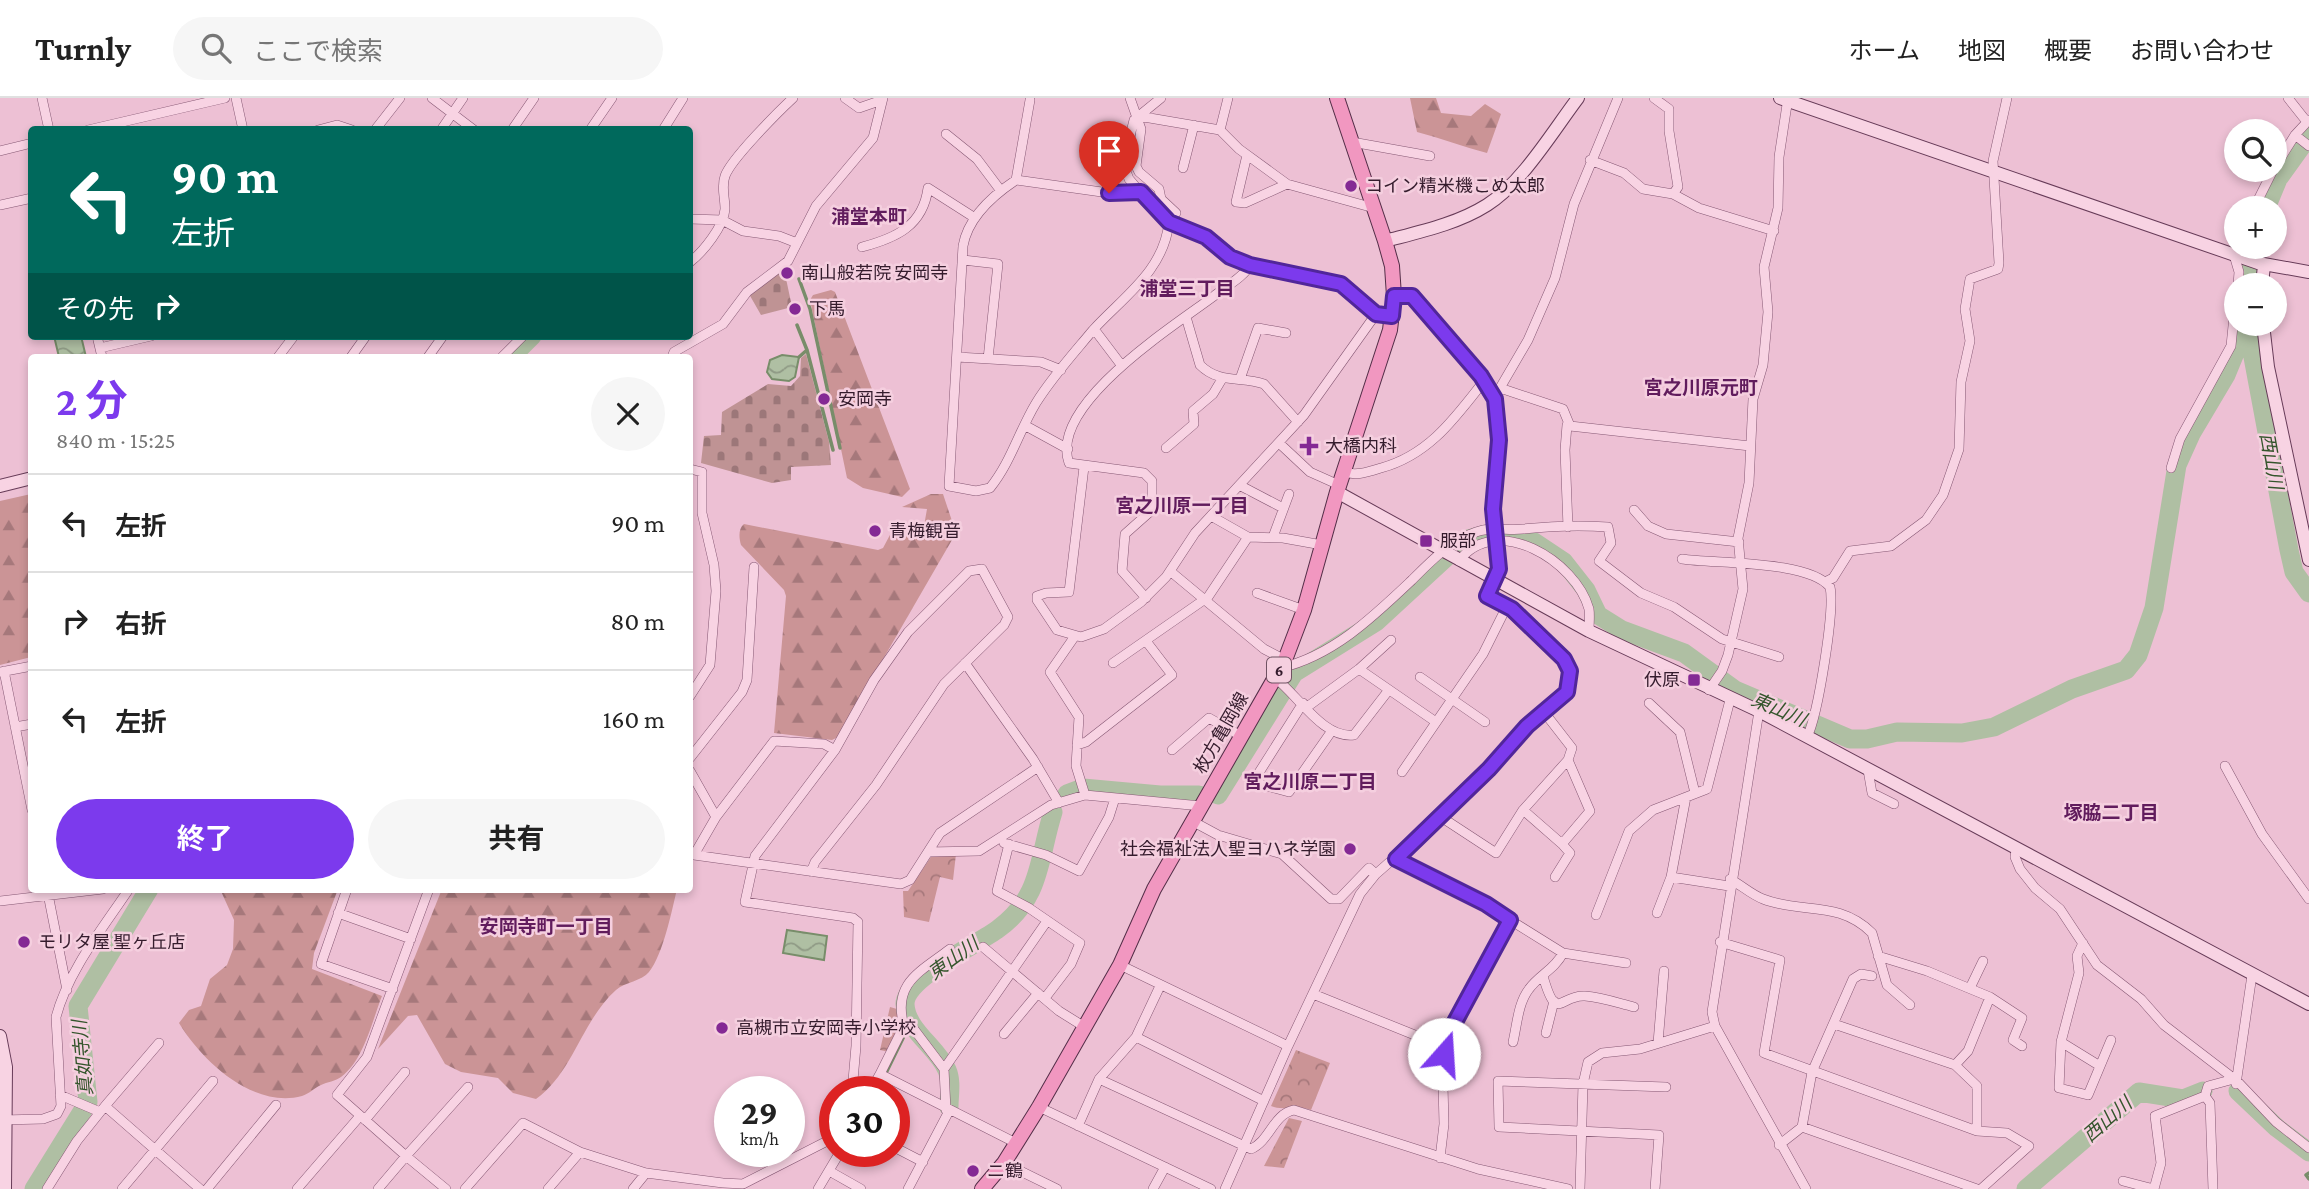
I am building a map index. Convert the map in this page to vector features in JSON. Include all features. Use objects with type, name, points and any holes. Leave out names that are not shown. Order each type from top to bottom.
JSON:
[{"type":"main road","name":"枚方亀岡線","points":[[982,1189],[1004,1163],[1039,1107],[1120,965],[1154,889],[1192,821],[1241,736],[1282,676],[1304,610],[1392,316],[1394,296],[1392,266],[1385,242],[1336,98]]},
{"type":"street","points":[[42,98],[48,126]]},
{"type":"street","points":[[105,126],[225,98]]},
{"type":"street","points":[[236,98],[242,126]]},
{"type":"street","points":[[378,126],[400,98]]},
{"type":"street","points":[[432,98],[468,126]]},
{"type":"street","points":[[444,126],[463,98]]},
{"type":"street","points":[[515,126],[534,98]]},
{"type":"street","points":[[593,126],[612,98]]},
{"type":"street","points":[[666,126],[683,98]]},
{"type":"street","points":[[693,259],[722,220],[725,211],[722,188],[730,166],[793,98]]},
{"type":"street","points":[[845,98],[859,108],[882,99]]},
{"type":"street","points":[[1130,98],[1138,116],[1140,137],[1136,166],[1159,189],[1161,200],[1176,213]]},
{"type":"street","points":[[1161,98],[1134,120],[1123,164],[1129,179],[1169,222],[1206,237],[1230,257],[1250,265],[1341,284],[1376,314],[1392,316]]},
{"type":"street","points":[[1220,130],[1228,98]]},
{"type":"street","points":[[1385,242],[1433,227],[1487,205],[1530,162],[1578,98]]},
{"type":"street","points":[[1225,1189],[1349,913],[1376,874],[1441,817],[1567,692],[1570,671],[1556,649],[1507,606],[1487,596],[1499,569],[1493,509],[1499,440],[1497,390],[1528,340],[1555,278],[1563,239],[1590,160],[1618,98]]},
{"type":"street","points":[[1654,98],[1669,108],[1669,131],[1678,187],[1673,194]]},
{"type":"street","points":[[1825,582],[1833,578],[1850,551],[1891,546],[1926,520],[1942,495],[1959,449],[1961,382],[1970,341],[1965,309],[1970,279],[1998,269],[1999,263],[1993,173],[2007,98]]},
{"type":"street","points":[[2287,150],[2308,121],[2288,98]]},
{"type":"street","points":[[673,354],[723,324],[747,292],[788,261],[816,206],[873,138],[882,99]]},
{"type":"street","points":[[1715,682],[1732,642],[1743,589],[1743,562],[1739,542],[1741,514],[1749,483],[1753,399],[1763,365],[1768,312],[1764,267],[1774,232],[1785,99],[1993,173],[2224,247]]},
{"type":"street","points":[[1030,100],[1016,180],[1001,191],[975,218],[964,240],[949,486],[976,491],[990,488],[1008,465],[1036,403],[1094,329],[1138,286],[1157,261],[1167,238],[1169,222]]},
{"type":"street","points":[[1138,116],[1220,130],[1247,155],[1287,184],[1374,208]]},
{"type":"street","points":[[1183,168],[1194,125]]},
{"type":"street","points":[[946,134],[977,159],[1001,191]]},
{"type":"street","points":[[2296,137],[2309,146]]},
{"type":"street","points":[[1352,142],[1430,156]]},
{"type":"street","points":[[0,151],[28,144]]},
{"type":"street","points":[[1247,155],[1236,202],[1245,203],[1287,184]]},
{"type":"street","points":[[1590,160],[1624,173],[1643,189],[1673,194],[1699,208],[1774,232]]},
{"type":"street","points":[[1016,180],[1109,193],[1141,192]]},
{"type":"street","points":[[862,247],[893,238],[918,217],[925,206],[928,188],[975,218]]},
{"type":"street","points":[[0,205],[28,199]]},
{"type":"street","points":[[693,219],[722,220],[743,231],[779,236],[797,243]]},
{"type":"street","points":[[2251,259],[2261,264],[2309,272]]},
{"type":"street","points":[[962,260],[998,264],[988,359]]},
{"type":"street","points":[[2261,264],[2261,273]]},
{"type":"street","points":[[1146,598],[1122,571],[1123,540],[1125,534],[1152,510],[1152,481],[1144,473],[1069,463],[1068,449],[1080,408],[1096,388],[1122,366],[1250,265]]},
{"type":"street","points":[[1394,296],[1412,296],[1484,381],[1497,390],[1563,409],[1567,425],[1565,450],[1568,527]]},
{"type":"street","points":[[1084,467],[1069,592],[1037,596],[1057,630],[1075,636],[1094,635],[1146,598],[1211,516],[1298,422],[1376,314]]},
{"type":"street","points":[[1186,317],[1200,365],[1222,379],[1240,379],[1264,384],[1298,422]]},
{"type":"street","points":[[1240,379],[1258,328],[1286,333]]},
{"type":"street","points":[[1094,329],[1122,366]]},
{"type":"street","points":[[2171,468],[2180,439],[2231,346],[2232,336]]},
{"type":"street","points":[[2264,336],[2268,367],[2309,560]]},
{"type":"street","points":[[101,352],[138,340]]},
{"type":"street","points":[[504,354],[515,340]]},
{"type":"street","points":[[957,357],[1041,362],[1061,370]]},
{"type":"street","points":[[1166,448],[1190,429],[1194,424],[1193,411],[1213,394],[1222,379]]},
{"type":"street","points":[[1340,483],[1353,475],[1378,469],[1425,448],[1445,429],[1484,381]]},
{"type":"street","points":[[1567,425],[1601,432],[1630,431],[1657,437],[1750,446]]},
{"type":"street","points":[[1026,426],[1068,449]]},
{"type":"street","points":[[1279,443],[1310,471],[1340,483],[1451,557],[1589,631],[1715,682],[1730,700],[1809,733],[1868,770],[2309,1004]]},
{"type":"street","points":[[693,470],[702,472],[702,513],[714,565],[716,591],[710,665],[693,691]]},
{"type":"street","points":[[0,486],[28,479]]},
{"type":"street","points":[[1241,486],[1283,508]]},
{"type":"street","points":[[1273,537],[1289,494]]},
{"type":"street","points":[[1634,510],[1648,526],[1666,534],[1739,542]]},
{"type":"street","points":[[1211,516],[1248,537],[1273,537],[1322,545]]},
{"type":"street","points":[[1451,557],[1462,538],[1536,526],[1608,527],[1611,543],[1599,561],[1641,593],[1674,607],[1732,642],[1779,657]]},
{"type":"street","points":[[1282,676],[1337,643],[1451,557],[1495,534],[1525,544],[1561,568],[1589,609],[1589,631]]},
{"type":"street","points":[[1113,663],[1204,600],[1248,537]]},
{"type":"street","points":[[1682,559],[1743,562],[1807,574],[1830,587],[1831,600],[1815,718],[1809,733]]},
{"type":"street","points":[[693,754],[742,692],[747,680],[754,567]]},
{"type":"street","points":[[811,872],[815,862],[876,785],[944,684],[1008,617],[988,576],[977,568],[969,571],[908,632],[874,680],[835,750],[752,863],[745,902],[853,918],[858,922],[853,1076]]},
{"type":"street","points":[[1170,571],[1264,649],[1305,705],[1331,732],[1354,735],[1388,691]]},
{"type":"street","points":[[1257,593],[1304,610]]},
{"type":"street","points":[[1402,772],[1483,654],[1507,606]]},
{"type":"street","points":[[1075,636],[1050,672],[1079,717],[1076,766],[1083,791]]},
{"type":"street","points":[[1331,732],[1289,792],[1252,782],[1305,705],[1359,669],[1391,640]]},
{"type":"street","points":[[1077,745],[1086,742],[1171,676],[1146,641]]},
{"type":"street","points":[[965,663],[1038,767],[1059,803]]},
{"type":"street","points":[[28,667],[2,672],[28,775]]},
{"type":"street","points":[[1359,669],[1436,722]]},
{"type":"street","points":[[1420,677],[1485,722]]},
{"type":"street","points":[[1596,915],[1629,831],[1653,810],[1707,789],[1730,700]]},
{"type":"street","points":[[1649,703],[1680,732],[1691,795],[1671,877],[1657,913]]},
{"type":"street","points":[[1759,711],[1720,942],[1712,1012],[1715,1026],[1806,1189]]},
{"type":"street","points":[[1441,817],[1496,853],[1523,810],[1568,760],[1572,747],[1544,712]]},
{"type":"street","points":[[1172,750],[1209,718],[1241,736]]},
{"type":"street","points":[[15,727],[28,725]]},
{"type":"street","points":[[835,750],[824,744],[774,741],[716,817],[694,855],[901,884],[909,880],[940,833],[1038,767]]},
{"type":"street","points":[[1562,844],[1590,811],[1568,760]]},
{"type":"street","points":[[2225,766],[2262,834],[2309,900]]},
{"type":"street","points":[[1868,770],[1872,793],[1894,804]]},
{"type":"street","points":[[693,776],[716,817]]},
{"type":"street","points":[[928,852],[979,851],[1083,791],[1115,798],[1201,806]]},
{"type":"street","points":[[999,838],[1079,871],[1109,817],[1115,798]]},
{"type":"street","points":[[1523,810],[1570,853],[1555,877]]},
{"type":"street","points":[[1192,821],[1218,835],[1282,854],[1331,898],[1339,899],[1368,868],[1376,874]]},
{"type":"street","points":[[1004,1034],[1042,996],[1080,947],[1079,941],[996,888],[1009,844]]},
{"type":"street","points":[[2016,850],[2015,857],[2021,869],[2035,888],[2060,909],[2097,965],[2141,999],[2164,1025],[2236,1082],[2266,1113],[2309,1148]]},
{"type":"street","points":[[1396,859],[1486,904],[1563,953],[1626,963]]},
{"type":"street","points":[[1671,877],[1730,882],[1762,899],[1823,907],[1844,915],[1872,933],[1887,985],[1910,1006]]},
{"type":"street","points":[[0,901],[43,893]]},
{"type":"street","points":[[48,893],[67,990]]},
{"type":"street","points":[[4,1120],[43,1119],[57,1114],[60,1096],[56,1017],[67,990],[127,893]]},
{"type":"street","points":[[345,893],[321,964],[393,989]]},
{"type":"street","points":[[428,893],[367,1057],[337,1095],[446,1189]]},
{"type":"street","points":[[338,913],[411,939]]},
{"type":"street","points":[[1440,1158],[1444,1113],[1442,1046],[1510,920]]},
{"type":"street","points":[[908,1189],[947,1110],[945,1067],[1047,921]]},
{"type":"street","points":[[1720,942],[1780,960],[1764,1053],[1977,1131],[2007,1133],[2029,1146],[1979,1189],[1802,1127]]},
{"type":"street","points":[[2083,943],[2077,956],[2079,973],[2061,1042],[2059,1088],[2088,1095],[2111,1040]]},
{"type":"street","points":[[983,947],[1083,1026]]},
{"type":"street","points":[[945,1067],[908,1027],[900,1010],[902,992],[911,979],[950,949]]},
{"type":"street","points":[[1513,1042],[1522,1000],[1530,987],[1557,965],[1563,953]]},
{"type":"street","points":[[1878,956],[1990,997],[2022,1018],[2013,1040],[2022,1046]]},
{"type":"street","points":[[1970,988],[1983,961]]},
{"type":"street","points":[[1120,965],[1288,1046]]},
{"type":"street","points":[[1658,1043],[1664,971]]},
{"type":"street","points":[[1779,1144],[1802,1127],[1812,1072],[1853,979],[1861,974],[1872,976]]},
{"type":"street","points":[[2236,1082],[2252,975]]},
{"type":"street","points":[[1543,976],[1549,998],[1554,1001],[1564,1004],[1581,995],[1634,1007]]},
{"type":"street","points":[[1079,1126],[1099,1079],[1136,1037],[1160,986]]},
{"type":"street","points":[[1312,994],[1442,1046]]},
{"type":"street","points":[[1955,1065],[1968,1051],[1990,997]]},
{"type":"street","points":[[1546,1033],[1554,1001]]},
{"type":"street","points":[[1834,1024],[1955,1065],[1977,1086],[1977,1131]]},
{"type":"street","points":[[1580,1189],[1583,1084],[1588,1062],[1602,1053],[1640,1049],[1715,1026]]},
{"type":"street","points":[[908,1027],[880,1074],[1016,1143]]},
{"type":"street","points":[[0,1036],[6,1067],[5,1189]]},
{"type":"street","points":[[1136,1037],[1264,1101]]},
{"type":"street","points":[[2061,1042],[2100,1066]]},
{"type":"street","points":[[47,1189],[77,1141],[159,1043]]},
{"type":"street","points":[[297,1189],[405,1072]]},
{"type":"street","points":[[1099,1079],[1245,1147],[1260,1145],[1281,1115],[1294,1110],[1440,1158],[1536,1184],[1568,1189]]},
{"type":"street","points":[[122,1189],[213,1081]]},
{"type":"street","points":[[1655,1189],[1659,1135],[1499,1126],[1498,1082],[1665,1087]]},
{"type":"street","points":[[2205,1096],[2208,1086],[2236,1082]]},
{"type":"street","points":[[378,1189],[468,1087]]},
{"type":"street","points":[[60,1096],[103,1109],[200,1189]]},
{"type":"street","points":[[2123,1181],[2155,1189],[2161,1163],[2155,1116],[2205,1096]]},
{"type":"street","points":[[2205,1096],[2210,1103],[2213,1189]]},
{"type":"street","points":[[207,1189],[276,1105]]},
{"type":"street","points":[[1039,1107],[1210,1189]]},
{"type":"street","points":[[465,1189],[523,1124],[580,1152],[646,1173],[720,1186],[743,1184],[819,1145]]},
{"type":"street","points":[[548,1189],[580,1152]]},
{"type":"street","points":[[910,1155],[923,1162]]},
{"type":"street","points":[[1004,1163],[1056,1189]]},
{"type":"street","points":[[818,1189],[833,1167]]},
{"type":"street","points":[[1153,1189],[1164,1167]]},
{"type":"street","points":[[831,1172],[861,1189]]},
{"type":"street","points":[[633,1189],[646,1173]]},
{"type":"green space","points":[[1410,98],[1436,98],[1441,113],[1471,116],[1485,104],[1501,114],[1487,153],[1417,132]]},
{"type":"green space","points":[[784,269],[792,307],[761,315],[749,294]]},
{"type":"green space","points":[[831,290],[835,292],[910,489],[902,497],[863,488],[847,478],[810,300],[813,295]]},
{"type":"green space","points":[[806,354],[829,442],[831,465],[791,467],[791,480],[772,483],[701,463],[704,436],[721,435],[722,412],[768,384],[791,386],[800,376],[801,358]]},
{"type":"green space","points":[[931,494],[943,494],[956,533],[838,737],[832,740],[774,733],[786,596],[784,590],[741,545],[742,526],[744,524],[878,550],[883,548],[891,533],[922,537],[927,509],[902,507]]},
{"type":"green space","points":[[28,495],[28,658],[0,665],[0,501]]},
{"type":"green space","points":[[956,854],[953,880],[940,877],[929,922],[904,917],[903,891],[908,891],[931,857]]},
{"type":"green space","points":[[222,893],[336,893],[314,953],[312,969],[382,996],[356,1061],[339,1078],[302,1096],[284,1098],[265,1095],[248,1089],[215,1066],[179,1023],[189,1010],[201,1006],[210,979],[227,965],[233,949],[234,920]]},
{"type":"green space","points":[[440,893],[676,893],[663,944],[649,972],[620,987],[604,1002],[569,1061],[549,1088],[536,1099],[513,1093],[498,1078],[461,1072],[445,1064],[417,1015],[408,1016],[378,1049]]},
{"type":"green space","points":[[890,1007],[897,1009],[899,1027],[889,1052],[880,1050]]},
{"type":"green space","points":[[1296,1050],[1330,1063],[1311,1110],[1271,1106]]},
{"type":"green space","points":[[1289,1118],[1302,1121],[1284,1168],[1264,1166]]},
{"type":"water","points":[[55,340],[82,340],[85,354],[58,354]]},
{"type":"water","points":[[782,355],[799,357],[795,377],[789,381],[772,379],[767,372],[770,360]]},
{"type":"water","points":[[787,930],[827,936],[824,960],[783,953]]},
{"type":"waterway","name":"西山川","points":[[2271,196],[2278,179],[2309,136]]},
{"type":"waterway","name":"西山川","points":[[2251,273],[2252,259]]},
{"type":"waterway","points":[[799,279],[810,309],[840,448]]},
{"type":"waterway","points":[[797,325],[807,350],[833,450]]},
{"type":"waterway","name":"東山川","points":[[1218,795],[1294,673],[1376,622],[1465,540],[1487,534],[1509,535],[1534,542],[1564,562],[1586,590],[1598,615],[1622,630],[1684,653],[1735,690],[1850,739],[1867,739],[1897,732],[1962,733],[1994,727],[2072,689],[2126,670],[2138,655],[2154,608],[2177,465],[2191,434],[2226,375],[2242,336]]},
{"type":"waterway","name":"西山川","points":[[2249,336],[2294,572],[2309,593]]},
{"type":"waterway","name":"真如寺川","points":[[514,354],[528,340]]},
{"type":"waterway","points":[[799,357],[807,350]]},
{"type":"waterway","name":"東山川","points":[[1067,794],[1083,788],[1160,795],[1199,795]]},
{"type":"waterway","name":"東山川","points":[[949,1107],[949,1074],[911,1022],[905,1004],[908,994],[917,983],[944,962],[998,929],[1023,904],[1036,876],[1053,812]]},
{"type":"waterway","name":"真如寺川","points":[[34,1189],[88,1102],[78,1006],[147,893]]},
{"type":"waterway","points":[[886,1073],[907,1030],[907,1019]]},
{"type":"waterway","name":"西山川","points":[[2026,1189],[2139,1092],[2183,1099],[2203,1091]]},
{"type":"waterway","name":"西山川","points":[[2238,1091],[2277,1128],[2309,1152]]},
{"type":"waterway","points":[[2309,1173],[2306,1175],[2309,1179]]},
{"type":"place","name":"コイン精米機こめ太郎","points":[[1351,186]]},
{"type":"place","name":"南山般若院 安岡寺","points":[[787,273]]},
{"type":"place","name":"下馬","points":[[795,309]]},
{"type":"place","name":"安岡寺","points":[[824,399]]},
{"type":"place","name":"大橋内科","points":[[1309,446]]},
{"type":"place","name":"青梅観音","points":[[875,531]]},
{"type":"place","name":"服部","points":[[1426,541]]},
{"type":"place","name":"伏原","points":[[1694,680]]},
{"type":"place","name":"社会福祉法人聖ヨハネ学園","points":[[1350,849]]},
{"type":"place","name":"モリタ屋 聖ヶ丘店","points":[[24,942]]},
{"type":"place","name":"高槻市立安岡寺小学校","points":[[722,1028]]},
{"type":"place","name":"ニ鶴","points":[[973,1171]]},
{"type":"district","name":"浦堂本町","points":[[869,216]]},
{"type":"district","name":"浦堂三丁目","points":[[1187,288]]},
{"type":"district","name":"宮之川原元町","points":[[1701,387]]},
{"type":"district","name":"宮之川原一丁目","points":[[1182,505]]},
{"type":"district","name":"宮之川原二丁目","points":[[1310,781]]},
{"type":"district","name":"塚脇二丁目","points":[[2111,812]]},
{"type":"district","name":"安岡寺町一丁目","points":[[546,926]]},
{"type":"route","points":[[1109,193],[1141,192],[1169,222],[1206,237],[1230,257],[1250,265],[1341,284],[1376,314],[1392,316],[1394,296],[1412,296],[1447,334],[1493,393],[1499,440],[1493,509],[1499,569],[1487,596],[1512,609],[1556,649],[1568,665],[1570,678],[1567,692],[1527,726],[1489,769],[1396,859],[1486,904],[1510,920],[1442,1046],[1444,1054]]}]
